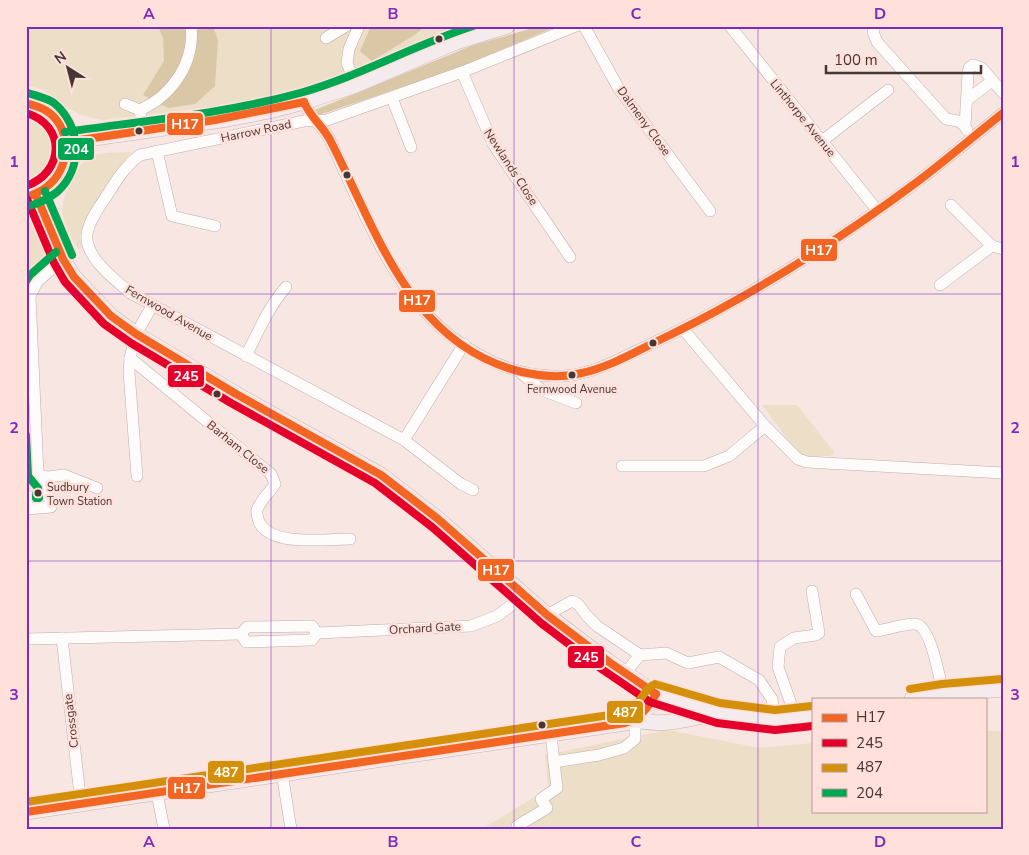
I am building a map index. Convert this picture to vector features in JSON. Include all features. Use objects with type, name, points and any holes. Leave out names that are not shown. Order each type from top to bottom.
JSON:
[{"type":"main road","name":"Harrow Road","points":[[66,142],[228,119],[304,102],[356,84],[456,42],[507,26]]},
{"type":"main road","points":[[26,102],[39,106],[55,118],[61,127],[66,142],[66,157],[58,178],[51,185],[31,196],[74,277],[105,310],[136,334],[236,394],[381,475],[438,519],[547,615],[656,694],[718,713],[775,720],[812,716]]},
{"type":"main road","points":[[918,698],[1003,689]]},
{"type":"main road","points":[[26,812],[625,723],[635,720],[646,712],[656,694]]},
{"type":"main road","points":[[635,720],[652,724],[666,724],[718,713]]},
{"type":"street","points":[[140,110],[159,99],[173,85],[183,70],[190,54],[192,26]]},
{"type":"street","points":[[326,38],[344,26]]},
{"type":"street","points":[[356,84],[347,63],[349,50],[359,26]]},
{"type":"street","name":"Dalmeny Close","points":[[584,26],[619,88],[710,211]]},
{"type":"street","points":[[875,26],[873,32],[877,42],[913,83],[946,119],[958,121],[965,126]]},
{"type":"street","name":"Harrow Road","points":[[87,237],[89,227],[128,164],[140,154],[304,121],[327,120],[462,72],[571,27]]},
{"type":"street","name":"Linthorpe Avenue","points":[[737,29],[877,210]]},
{"type":"street","points":[[337,64],[349,50]]},
{"type":"street","points":[[970,139],[965,126],[969,68],[973,66],[982,68],[1003,93]]},
{"type":"street","name":"Newlands Close","points":[[462,72],[493,144],[570,257]]},
{"type":"street","points":[[967,100],[992,80]]},
{"type":"street","points":[[822,141],[888,90]]},
{"type":"street","points":[[392,98],[411,147]]},
{"type":"street","points":[[304,102],[310,115],[328,138],[366,217],[413,299],[439,326],[497,364],[520,373],[554,377],[582,374],[597,369],[683,329],[788,270],[922,178],[1003,113]]},
{"type":"street","points":[[126,104],[140,110]]},
{"type":"street","points":[[140,110],[143,130]]},
{"type":"street","points":[[157,151],[172,216],[215,226]]},
{"type":"street","points":[[940,286],[998,248],[951,205]]},
{"type":"street","name":"Fernwood Avenue","points":[[87,237],[89,248],[105,272],[132,294],[404,440],[461,484],[473,490]]},
{"type":"street","points":[[26,495],[27,509],[51,508],[47,483],[38,474],[30,296],[37,282],[63,259]]},
{"type":"street","points":[[246,356],[267,314],[286,288]]},
{"type":"street","points":[[137,476],[129,372],[130,358],[136,334],[152,306]]},
{"type":"street","points":[[683,329],[765,426],[798,459],[807,462],[1003,473]]},
{"type":"street","points":[[404,440],[464,344]]},
{"type":"street","name":"Barham Close","points":[[130,358],[271,474],[275,484],[257,510],[257,516],[262,527],[273,535],[285,539],[350,539]]},
{"type":"street","points":[[520,373],[542,390],[576,403]]},
{"type":"street","points":[[622,466],[704,466],[729,456],[765,426]]},
{"type":"street","points":[[26,472],[48,476],[64,475],[97,488]]},
{"type":"street","points":[[26,484],[38,474]]},
{"type":"street","points":[[796,718],[778,667],[780,647],[794,638],[819,633],[812,591]]},
{"type":"street","name":"Orchard Gate","points":[[26,639],[241,634],[246,642],[312,640],[317,633],[470,626],[497,616],[522,593]]},
{"type":"street","points":[[856,594],[876,631],[915,624],[921,626],[926,633],[935,657],[943,694]]},
{"type":"street","points":[[547,615],[572,601],[578,604],[598,626],[640,655],[666,653],[688,662],[718,657],[759,680],[772,698],[775,720]]},
{"type":"street","name":"Crossgate","points":[[62,638],[81,804]]},
{"type":"street","points":[[625,673],[640,655]]},
{"type":"street","points":[[554,762],[599,755],[624,748],[636,739],[635,720]]},
{"type":"street","points":[[517,826],[547,808],[541,799],[557,788],[551,734]]},
{"type":"street","points":[[282,774],[291,829]]},
{"type":"street","points":[[157,793],[164,829]]},
{"type":"shaded area","points":[[26,26],[461,26],[358,71],[266,101],[102,120],[81,115],[63,105],[44,90],[26,85]]},
{"type":"shaded area","points":[[158,26],[213,26],[218,40],[215,86],[195,104],[168,108],[143,95],[164,61],[163,38]]},
{"type":"shaded area","points":[[371,26],[425,26],[416,34],[372,61],[360,51]]},
{"type":"shaded area","points":[[540,26],[553,26],[553,28],[453,70],[319,115],[315,110],[471,46]]},
{"type":"shaded area","points":[[26,108],[40,114],[51,123],[57,131],[60,149],[55,167],[50,175],[35,186],[26,188]]},
{"type":"shaded area","points":[[132,152],[122,163],[81,231],[82,248],[78,249],[64,222],[63,214],[64,198],[73,178],[82,163],[91,156]]},
{"type":"shaded area","points":[[26,216],[45,250],[43,258],[32,269],[26,263]]},
{"type":"shaded area","points":[[762,405],[797,405],[835,453],[830,456],[802,455],[795,449]]},
{"type":"shaded area","points":[[667,730],[760,748],[812,743],[812,812],[986,812],[986,731],[1003,731],[1003,829],[482,829],[548,789],[545,755]]},
{"type":"transit line","name":"204","points":[[65,132],[212,112],[300,93],[344,78],[473,26]]},
{"type":"transit line","name":"204","points":[[28,93],[51,101],[63,112],[70,123],[76,147],[72,171],[66,182],[50,197],[29,206]]},
{"type":"transit line","name":"H17","points":[[304,102],[330,140],[382,246],[401,280],[424,310],[451,337],[483,358],[522,372],[556,376],[589,371],[613,363],[766,283],[828,245],[888,203],[928,174],[1003,113]]},
{"type":"transit line","name":"H17","points":[[66,142],[215,120],[304,102]]},
{"type":"transit line","name":"H17","points":[[26,103],[43,109],[54,117],[60,125],[66,145],[65,156],[57,176],[45,189],[26,197]]},
{"type":"transit line","name":"245","points":[[26,113],[39,119],[49,128],[54,138],[56,149],[54,160],[48,171],[39,180],[26,186]]},
{"type":"transit line","name":"204","points":[[45,191],[72,255]]},
{"type":"transit line","name":"H17","points":[[36,195],[63,259],[74,277],[111,316],[136,334],[236,394],[381,475],[438,519],[547,615],[609,662],[656,694]]},
{"type":"transit line","name":"245","points":[[27,199],[54,263],[65,282],[104,324],[131,343],[231,403],[375,483],[432,527],[541,623],[603,670],[650,702],[717,723],[775,730],[812,726]]},
{"type":"transit line","name":"204","points":[[26,281],[30,275],[56,252]]},
{"type":"transit line","name":"204","points":[[26,435],[28,476],[38,488],[39,498],[36,498],[36,494]]},
{"type":"transit line","name":"487","points":[[910,689],[942,684],[1002,679]]},
{"type":"transit line","name":"487","points":[[26,802],[623,713],[634,706],[648,689],[655,684],[720,703],[775,710],[812,706]]},
{"type":"transit line","name":"H17","points":[[26,812],[625,723],[643,712],[656,694]]},
{"type":"place","name":"Fernwood Avenue","points":[[572,375]]},
{"type":"place","name":"Sudbury Town Station","points":[[38,493]]}]
